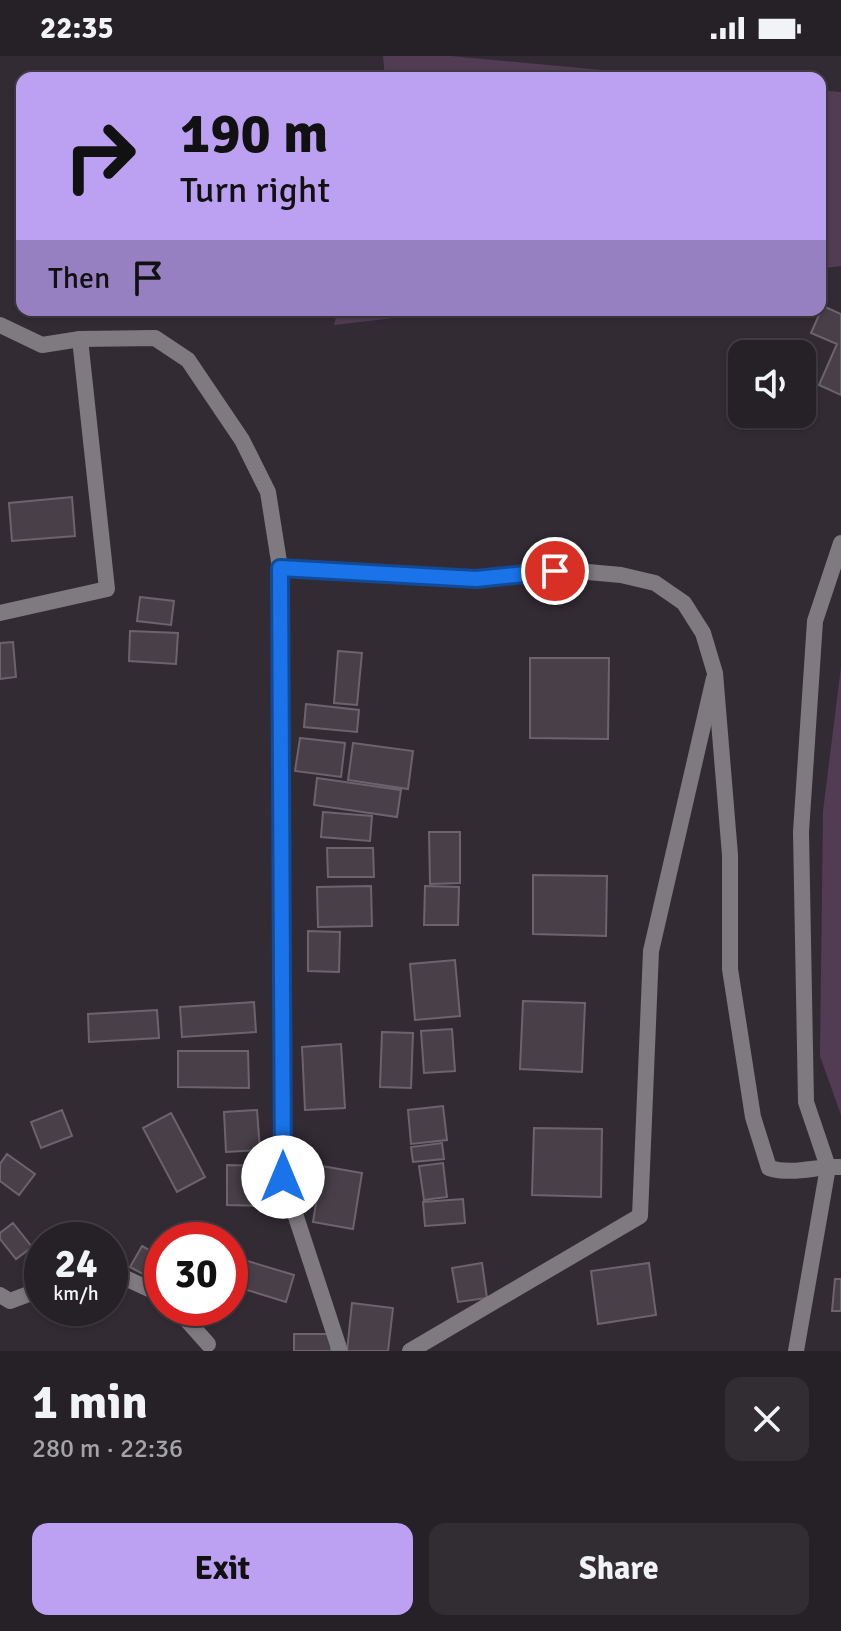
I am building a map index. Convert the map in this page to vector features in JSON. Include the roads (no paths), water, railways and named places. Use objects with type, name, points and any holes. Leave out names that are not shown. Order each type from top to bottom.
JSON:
[{"type":"street","points":[[0,325],[42,345],[80,339],[155,338],[188,360],[242,440],[268,492],[280,568],[283,1177],[340,1351]]},
{"type":"street","points":[[0,613],[107,589],[80,339]]},
{"type":"street","points":[[796,1351],[835,1167],[806,1102],[801,832],[815,621],[841,543]]},
{"type":"street","points":[[280,568],[476,579],[532,572],[577,571],[621,575],[655,583],[684,603],[703,633],[715,673],[730,855],[730,969],[753,1117],[769,1168],[786,1173],[835,1167]]},
{"type":"street","points":[[410,1351],[640,1216],[651,951],[715,673]]},
{"type":"street","points":[[0,1295],[10,1301],[24,1296]]},
{"type":"street","points":[[192,1326],[208,1344]]}]
